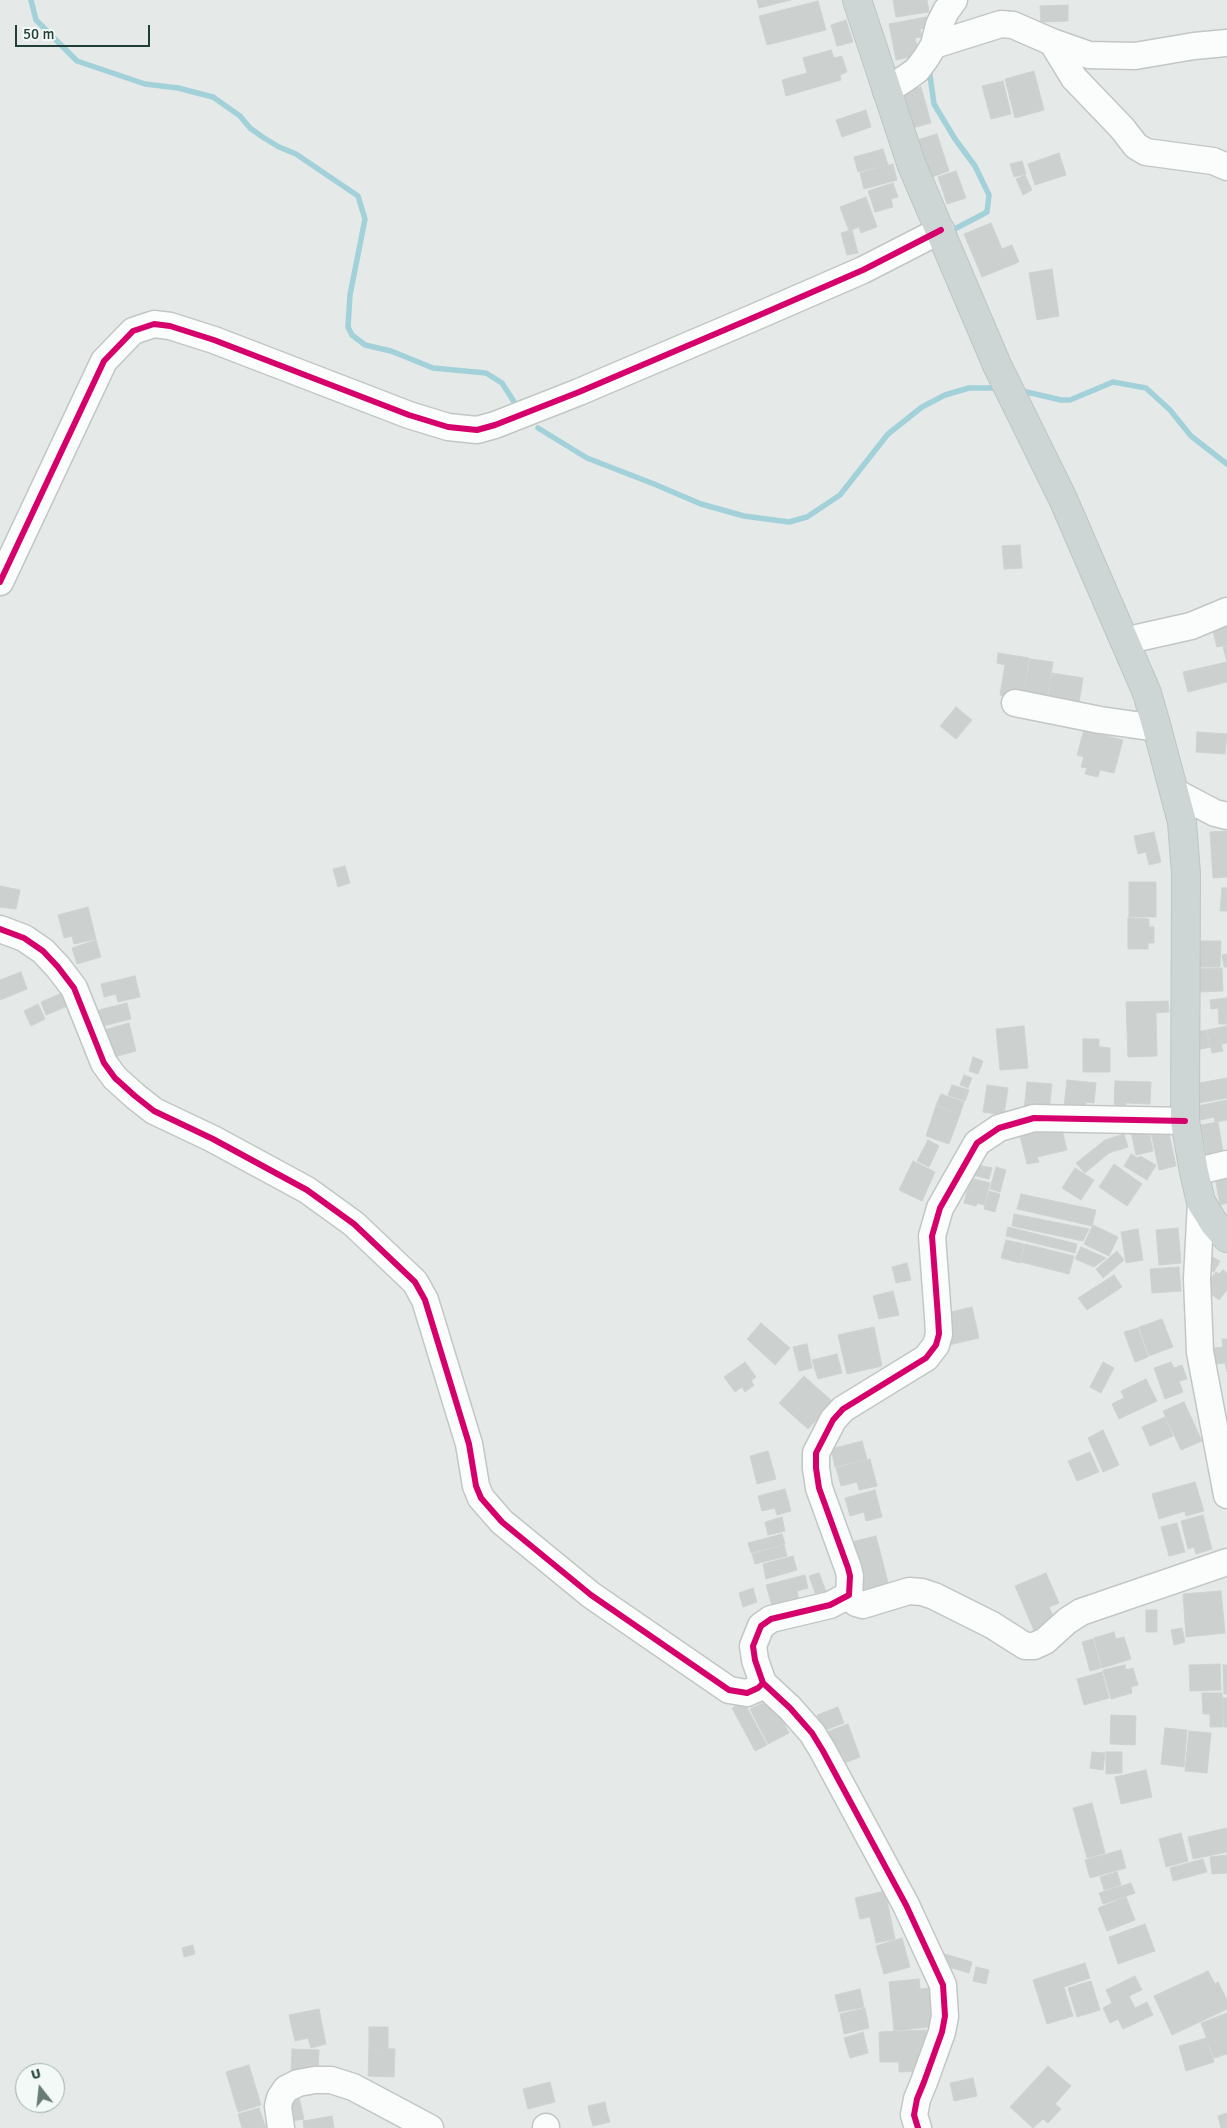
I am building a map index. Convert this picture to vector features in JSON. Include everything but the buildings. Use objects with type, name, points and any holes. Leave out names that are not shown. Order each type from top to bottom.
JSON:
[{"type":"main road","points":[[857,0],[911,163],[997,365],[1063,499],[1147,693],[1182,822],[1186,874],[1186,1121],[1201,1202],[1214,1223],[1227,1238]]},
{"type":"street","points":[[886,91],[917,70],[934,45],[940,24],[954,0]]},
{"type":"street","points":[[934,45],[1001,24],[1013,24],[1052,42],[1089,55],[1108,57],[1135,56],[1194,46],[1227,43]]},
{"type":"street","points":[[1052,42],[1074,78],[1122,128],[1136,146],[1146,152],[1213,161],[1227,167]]},
{"type":"street","points":[[0,582],[104,361],[133,331],[154,324],[170,326],[214,340],[409,415],[448,427],[477,430],[495,425],[579,392],[773,309],[863,270],[941,230]]},
{"type":"street","points":[[1124,641],[1191,626],[1227,611]]},
{"type":"street","points":[[1015,703],[1100,720],[1157,728]]},
{"type":"street","points":[[1175,792],[1215,813],[1227,816]]},
{"type":"street","points":[[0,929],[24,938],[43,951],[58,967],[74,988],[104,1062],[115,1078],[135,1096],[154,1111],[213,1139],[306,1190],[354,1224],[415,1282],[425,1300],[468,1444],[476,1486],[481,1498],[502,1522],[591,1595],[729,1690],[747,1693],[758,1688],[763,1683]]},
{"type":"street","points":[[1186,1121],[1034,1118],[998,1128],[976,1143],[940,1208],[932,1236],[939,1325],[936,1345],[926,1358],[843,1409],[833,1420],[816,1453],[816,1468],[819,1488],[848,1568],[850,1576],[848,1594],[856,1603],[863,1605],[909,1591],[922,1592],[992,1625],[1025,1646],[1034,1646],[1044,1642],[1067,1621],[1081,1612],[1227,1562]]},
{"type":"street","points":[[1194,1172],[1227,1164]]},
{"type":"street","points":[[1201,1202],[1197,1280],[1200,1352],[1227,1495]]},
{"type":"street","points":[[848,1594],[830,1605],[771,1619],[761,1626],[753,1646],[755,1660],[763,1683],[790,1708],[812,1733],[906,1906],[943,1985],[943,2024],[924,2082],[916,2099],[914,2115],[918,2128]]},
{"type":"street","points":[[281,2128],[278,2106],[280,2098],[286,2089],[298,2082],[315,2080],[331,2080],[353,2087],[430,2128]]},
{"type":"waterway","points":[[31,0],[36,20],[77,61],[145,84],[178,88],[213,97],[240,116],[250,128],[264,138],[296,154],[358,196],[365,219],[350,295],[348,327],[352,335],[365,345],[391,351],[433,368],[486,373],[502,383],[516,405]]},
{"type":"waterway","points":[[929,68],[934,104],[955,139],[975,166],[989,195],[987,212],[949,232]]},
{"type":"waterway","points":[[1018,390],[1061,400],[1070,400],[1113,382],[1146,388],[1170,410],[1191,436],[1227,464]]},
{"type":"waterway","points":[[538,428],[587,458],[701,504],[744,516],[789,522],[807,517],[840,495],[888,434],[922,407],[945,395],[969,388],[999,388]]},
{"type":"cycle path","points":[[0,582],[104,361],[133,331],[154,324],[170,326],[214,340],[409,415],[448,427],[477,430],[495,425],[579,392],[755,317],[863,270],[941,230]]},
{"type":"cycle path","points":[[0,929],[24,938],[43,951],[58,967],[74,988],[104,1063],[115,1078],[135,1096],[154,1111],[213,1139],[307,1190],[354,1224],[415,1282],[425,1300],[469,1444],[476,1486],[481,1498],[502,1522],[591,1595],[729,1690],[747,1693],[758,1688],[763,1683]]},
{"type":"cycle path","points":[[918,2128],[914,2115],[917,2099],[942,2032],[945,2016],[943,1985],[906,1905],[823,1751],[812,1733],[790,1708],[763,1683],[755,1660],[753,1646],[761,1626],[771,1619],[830,1605],[849,1595],[850,1576],[819,1488],[816,1453],[833,1420],[843,1409],[926,1358],[936,1345],[939,1334],[932,1236],[940,1208],[977,1143],[999,1128],[1034,1118],[1185,1121]]}]
